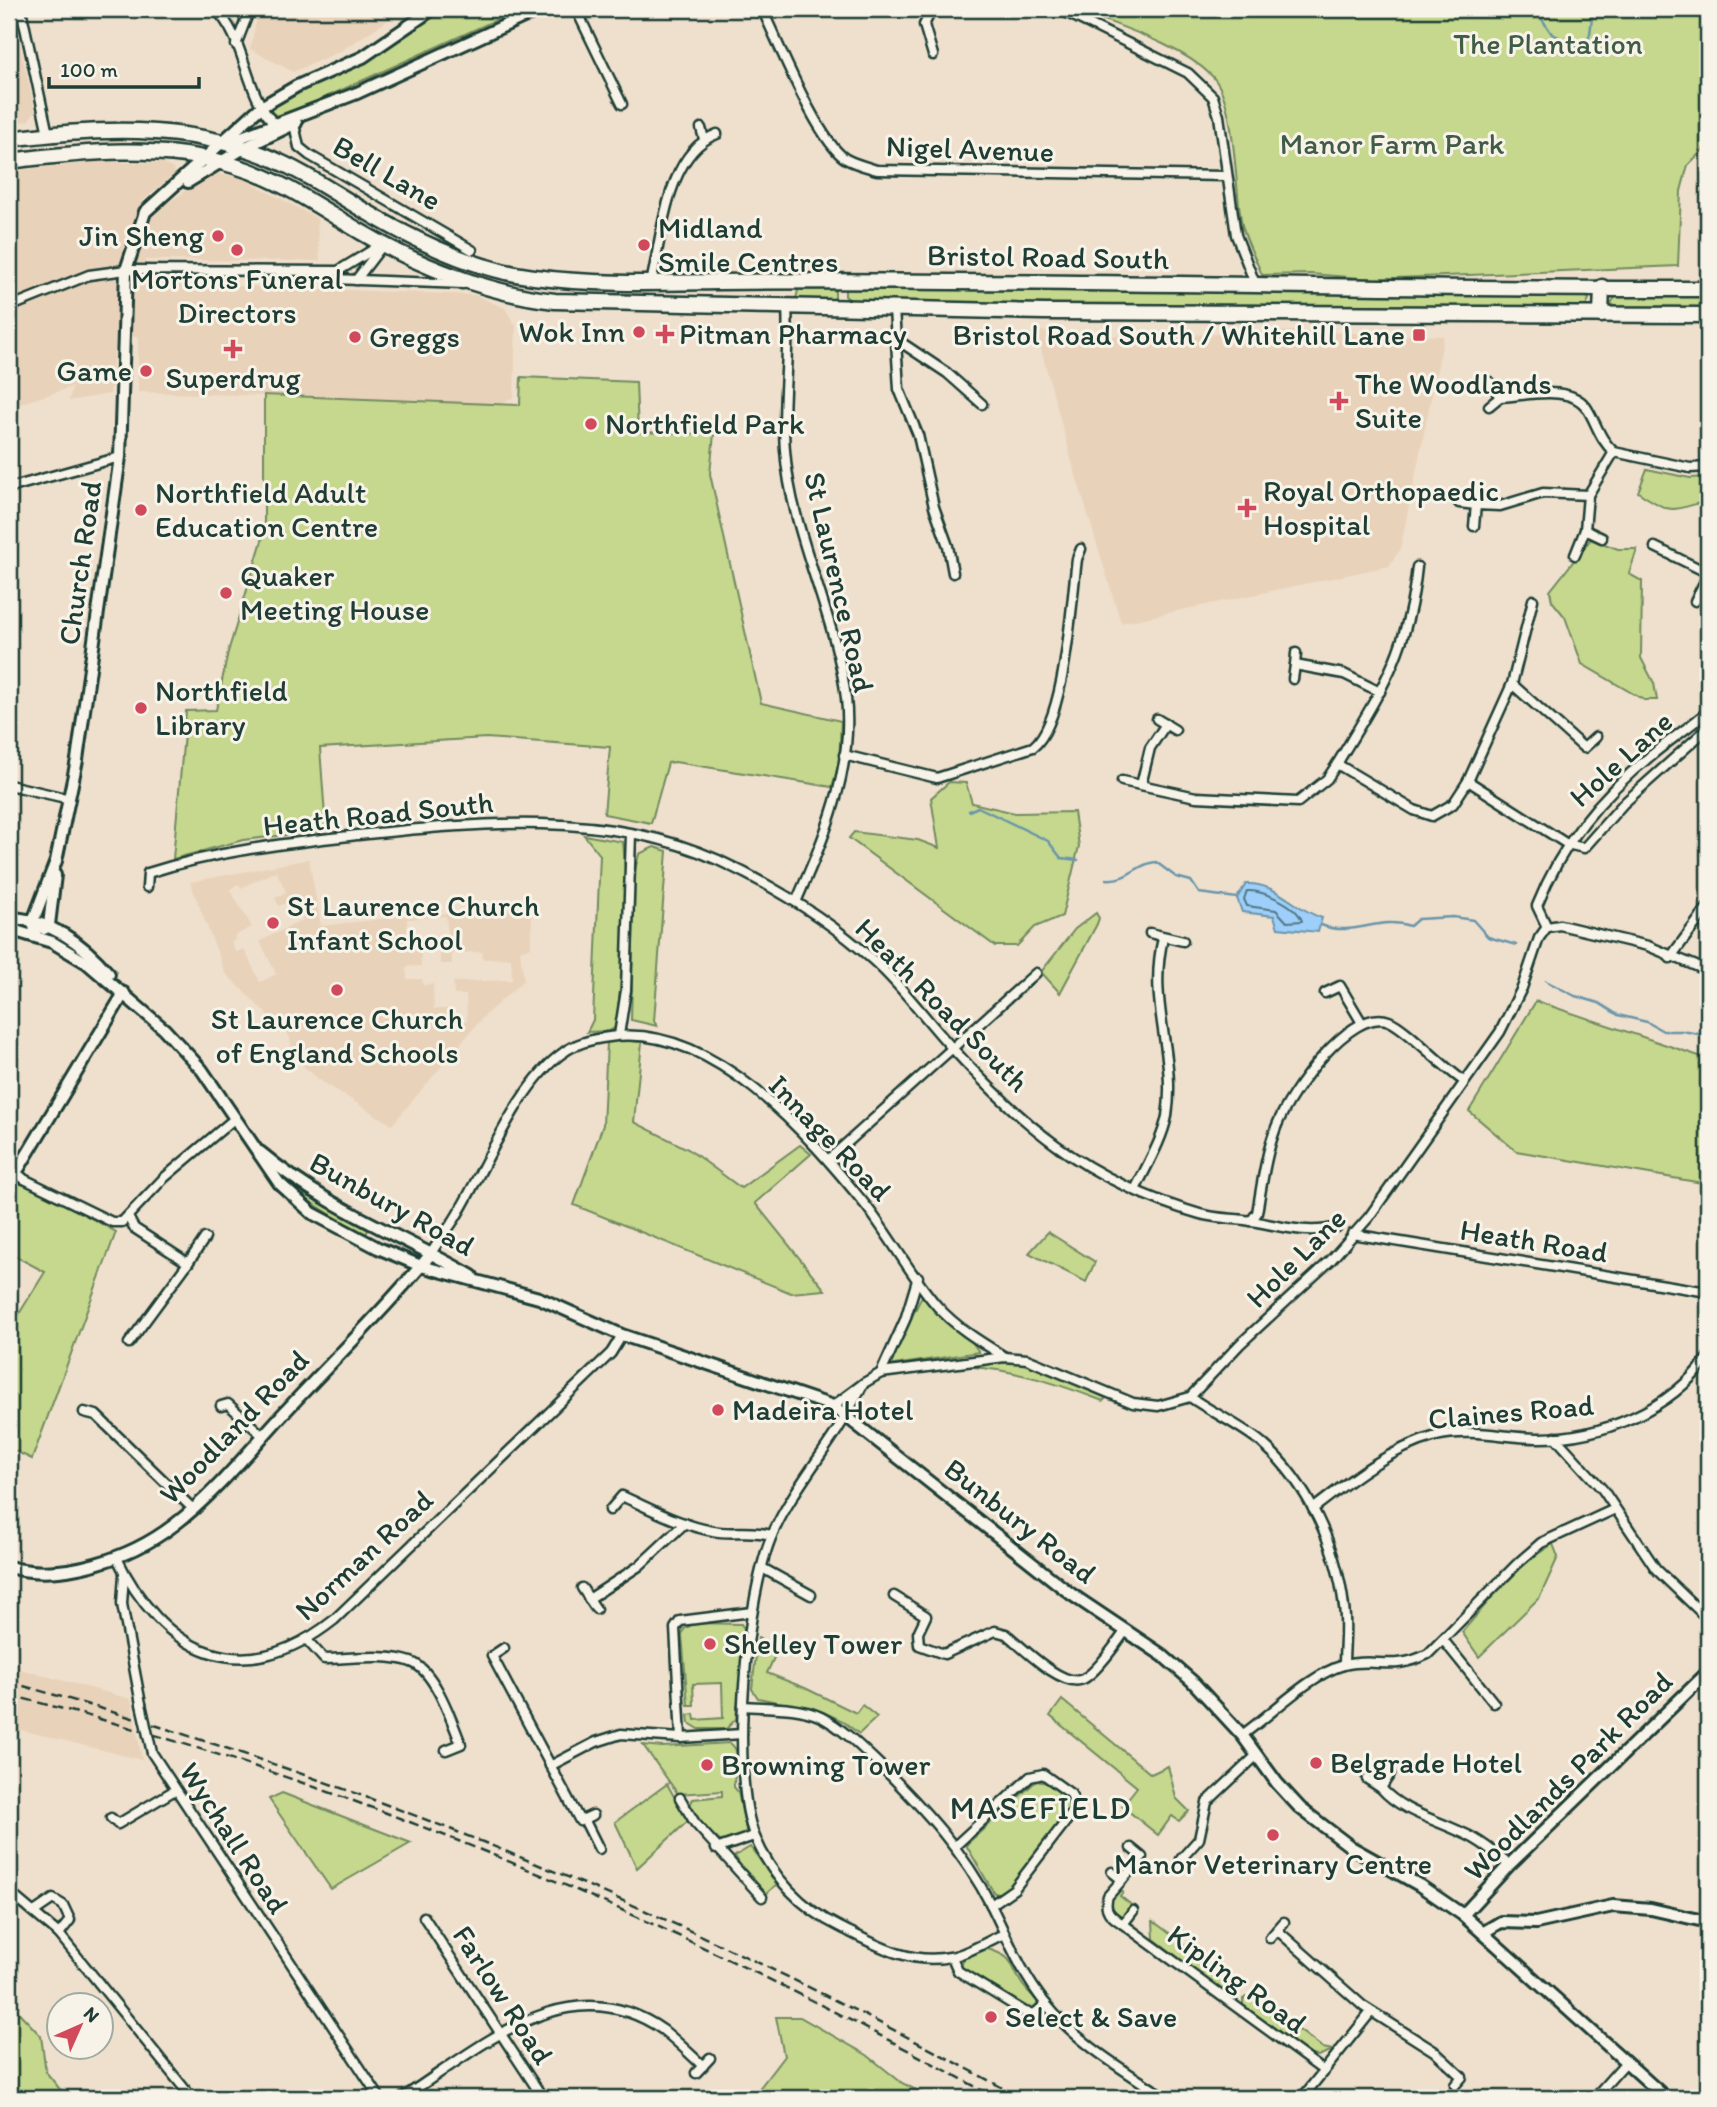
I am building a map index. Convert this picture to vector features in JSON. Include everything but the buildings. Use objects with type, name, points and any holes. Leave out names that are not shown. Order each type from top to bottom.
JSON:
[{"type":"highway","name":"Bristol Road South","points":[[9,139],[96,130],[161,132],[244,148],[279,162],[396,229],[503,271],[533,277],[651,283],[1708,289]]},
{"type":"highway","points":[[48,134],[53,145],[105,145],[129,152]]},
{"type":"highway","points":[[9,161],[129,152],[161,153],[213,161],[277,183],[384,243],[396,229]]},
{"type":"highway","name":"Bristol Road South","points":[[384,243],[484,285],[555,301],[894,309],[1708,315]]},
{"type":"highway","points":[[787,307],[789,282]]},
{"type":"highway","points":[[844,282],[839,293],[850,308]]},
{"type":"highway","points":[[1601,315],[1602,287]]},
{"type":"main road","points":[[213,161],[224,144],[261,107],[297,86],[363,57],[433,9]]},
{"type":"main road","points":[[126,270],[143,217],[152,204],[213,161],[244,148],[330,103],[541,9]]},
{"type":"main road","points":[[224,144],[294,124],[330,103]]},
{"type":"main road","points":[[275,130],[273,148],[279,162]]},
{"type":"main road","name":"Church Road","points":[[49,925],[56,861],[70,799],[120,457],[126,270]]},
{"type":"main road","name":"Church Road","points":[[33,921],[56,861]]},
{"type":"main road","points":[[9,917],[49,925],[91,953],[124,993]]},
{"type":"main road","points":[[33,921],[36,936]]},
{"type":"main road","points":[[36,936],[49,925]]},
{"type":"main road","points":[[9,929],[36,936],[87,963],[124,993]]},
{"type":"main road","points":[[12,1172],[124,993]]},
{"type":"main road","name":"Bunbury Road","points":[[124,993],[186,1050],[279,1183],[312,1213],[377,1248],[421,1266],[478,1279],[572,1310],[622,1335],[833,1406],[1009,1546],[1192,1681],[1242,1735],[1277,1783],[1319,1823],[1351,1847],[1419,1885],[1463,1915],[1667,2098]]},
{"type":"main road","name":"Bunbury Road","points":[[251,1144],[315,1195],[478,1279]]},
{"type":"main road","name":"Woodland Road","points":[[9,1567],[21,1571],[73,1569],[116,1556],[173,1526],[262,1436],[430,1255]]},
{"type":"main road","name":"Woodlands Park Road","points":[[1463,1915],[1509,1865],[1708,1672]]},
{"type":"main road","points":[[1484,1932],[1501,1922],[1536,1923],[1614,1906],[1651,1909],[1708,1922]]},
{"type":"street","points":[[21,9],[48,134]]},
{"type":"street","points":[[215,9],[228,20],[261,107],[275,130]]},
{"type":"street","points":[[236,46],[250,9]]},
{"type":"street","points":[[576,9],[622,104]]},
{"type":"street","name":"Nigel Avenue","points":[[762,9],[830,144],[846,159],[877,170],[1225,176]]},
{"type":"street","points":[[932,9],[924,25],[933,55]]},
{"type":"street","points":[[1059,9],[1188,73],[1213,97],[1219,116],[1225,176],[1236,235],[1256,286]]},
{"type":"street","name":"Bell Lane","points":[[294,124],[299,147],[309,155],[472,250]]},
{"type":"street","points":[[701,128],[704,139]]},
{"type":"street","points":[[651,283],[663,220],[682,167],[704,139],[717,134]]},
{"type":"street","points":[[356,280],[384,243]]},
{"type":"street","name":"Bristol Road South","points":[[9,307],[89,275],[126,270],[338,271],[384,243]]},
{"type":"street","name":"Bristol Road South","points":[[321,272],[333,279],[484,285]]},
{"type":"street","name":"St Laurence Road","points":[[787,307],[785,450],[804,544],[846,697],[844,755],[838,795],[796,902]]},
{"type":"street","points":[[894,309],[899,388],[918,435],[934,507],[948,546],[953,573]]},
{"type":"street","points":[[896,339],[947,373],[982,404]]},
{"type":"street","points":[[1490,382],[1500,397]]},
{"type":"street","points":[[1489,406],[1500,397],[1567,395],[1580,401],[1589,410],[1606,446],[1614,452],[1690,468],[1708,467]]},
{"type":"street","points":[[1575,555],[1585,530],[1588,495],[1614,452]]},
{"type":"street","points":[[9,488],[120,457]]},
{"type":"street","points":[[1459,503],[1500,506],[1544,493],[1588,495]]},
{"type":"street","points":[[1474,526],[1476,505]]},
{"type":"street","points":[[1585,530],[1602,538]]},
{"type":"street","points":[[1655,547],[1708,574],[1695,601]]},
{"type":"street","points":[[844,755],[937,778],[1033,747],[1042,740],[1059,698],[1077,559],[1081,549]]},
{"type":"street","points":[[1122,782],[1196,797],[1298,802],[1327,779],[1380,692],[1404,639],[1417,567]]},
{"type":"street","points":[[1337,764],[1414,810],[1432,816],[1452,804],[1468,781],[1512,684],[1533,600]]},
{"type":"street","points":[[1293,679],[1296,653]]},
{"type":"street","points":[[1295,665],[1344,674],[1380,692]]},
{"type":"street","points":[[1512,684],[1584,748],[1596,737]]},
{"type":"street","name":"Hole Lane","points":[[1190,1397],[1240,1344],[1331,1261],[1415,1154],[1500,1032],[1522,988],[1539,938],[1547,927],[1537,905],[1567,844],[1583,820],[1617,785],[1708,711]]},
{"type":"street","points":[[1157,719],[1175,730]]},
{"type":"street","points":[[1141,785],[1150,748],[1166,724]]},
{"type":"street","name":"Hole Lane","points":[[1567,844],[1584,848],[1623,804],[1708,728]]},
{"type":"street","points":[[1468,781],[1567,844]]},
{"type":"street","points":[[9,785],[70,799]]},
{"type":"street","name":"Heath Road South","points":[[147,887],[148,873],[178,863],[306,841],[462,824],[584,827],[631,834],[715,858],[796,902],[875,962],[953,1049],[1022,1119],[1049,1140],[1135,1191],[1199,1214],[1235,1222],[1251,1221],[1259,1225],[1314,1231],[1337,1227]]},
{"type":"street","points":[[619,1035],[626,990],[631,834]]},
{"type":"street","points":[[1670,958],[1708,906]]},
{"type":"street","points":[[1547,927],[1560,925],[1648,946],[1670,958],[1708,971]]},
{"type":"street","points":[[1150,933],[1183,942]]},
{"type":"street","points":[[1135,1191],[1165,1125],[1168,1107],[1168,1065],[1157,996],[1157,962],[1163,938]]},
{"type":"street","points":[[828,1160],[1036,973]]},
{"type":"street","points":[[1325,993],[1340,986],[1362,1023]]},
{"type":"street","points":[[1251,1221],[1257,1213],[1270,1145],[1284,1108],[1331,1047],[1362,1023],[1373,1020],[1391,1021],[1464,1081]]},
{"type":"street","name":"Innage Road","points":[[430,1255],[454,1220],[522,1098],[564,1052],[592,1040],[619,1035],[667,1039],[698,1052],[761,1095],[828,1160],[918,1277],[936,1305],[961,1330],[1005,1357]]},
{"type":"street","points":[[12,1172],[111,1222],[122,1222],[164,1178],[234,1119]]},
{"type":"street","points":[[128,1217],[134,1228],[188,1263]]},
{"type":"street","name":"Heath Road","points":[[1352,1234],[1708,1292]]},
{"type":"street","points":[[129,1343],[205,1238]]},
{"type":"street","points":[[881,1373],[905,1320],[918,1277]]},
{"type":"street","name":"Norman Road","points":[[116,1556],[147,1610],[163,1626],[201,1650],[226,1657],[254,1657],[280,1651],[306,1639],[334,1620],[611,1353],[622,1335]]},
{"type":"street","points":[[833,1406],[881,1373],[1005,1357],[1027,1359],[1058,1370],[1133,1403],[1158,1406],[1190,1397],[1263,1444],[1295,1480],[1313,1509],[1330,1546],[1340,1581],[1345,1610],[1344,1665]]},
{"type":"street","name":"Claines Road","points":[[1313,1509],[1369,1466],[1408,1446],[1437,1436],[1475,1432],[1555,1437],[1618,1425],[1660,1404],[1677,1391],[1708,1357]]},
{"type":"street","points":[[864,1383],[772,1535],[752,1612],[742,1734],[747,1801],[754,1836],[773,1870],[797,1899],[824,1919],[900,1956],[915,1960],[952,1957],[1004,1934]]},
{"type":"street","points":[[226,1402],[262,1436]]},
{"type":"street","points":[[84,1412],[96,1415],[193,1508]]},
{"type":"street","points":[[1555,1437],[1603,1490],[1656,1569],[1708,1619]]},
{"type":"street","points":[[610,1510],[622,1496],[685,1523],[715,1532],[750,1530],[772,1535]]},
{"type":"street","points":[[1242,1735],[1305,1688],[1344,1665],[1409,1663],[1428,1654],[1541,1543],[1615,1508]]},
{"type":"street","points":[[589,1599],[639,1566],[685,1523]]},
{"type":"street","points":[[764,1569],[811,1595]]},
{"type":"street","name":"Wychall Road","points":[[124,1574],[122,1604],[152,1753],[380,2098]]},
{"type":"street","points":[[582,1588],[596,1609]]},
{"type":"street","points":[[894,1596],[926,1616],[918,1633],[919,1645],[931,1651],[944,1654],[995,1631],[1006,1634],[1060,1677],[1073,1681],[1085,1678],[1126,1630]]},
{"type":"street","points":[[681,1738],[675,1628],[680,1621],[752,1612]]},
{"type":"street","points":[[306,1639],[324,1659],[394,1659],[412,1662],[420,1668],[446,1708],[461,1744],[446,1751]]},
{"type":"street","points":[[1444,1641],[1494,1703]]},
{"type":"street","points":[[504,1648],[492,1656],[550,1766],[580,1821],[593,1815]]},
{"type":"street","points":[[743,1706],[797,1710],[820,1717],[867,1752],[930,1815],[955,1846],[991,1905],[1021,1967],[1046,2004],[1073,2033],[1166,2098]]},
{"type":"street","points":[[550,1766],[596,1742],[621,1734],[681,1738],[742,1734]]},
{"type":"street","points":[[1181,1859],[1199,1839],[1207,1802],[1257,1755]]},
{"type":"street","points":[[955,1846],[1030,1777],[1043,1774],[1071,1794],[1076,1806],[1070,1816],[1014,1889],[991,1905]]},
{"type":"street","points":[[1381,1788],[1390,1774]]},
{"type":"street","points":[[1367,1779],[1406,1808],[1466,1834],[1509,1865]]},
{"type":"street","points":[[111,1818],[118,1824],[174,1790]]},
{"type":"street","points":[[680,1798],[695,1824],[762,1897]]},
{"type":"street","points":[[584,1819],[599,1849]]},
{"type":"street","points":[[716,1849],[754,1836]]},
{"type":"street","name":"Kipling Road","points":[[1131,1848],[1142,1857],[1106,1904],[1109,1914],[1324,2071]]},
{"type":"street","points":[[1112,1872],[1122,1880]]},
{"type":"street","points":[[9,1892],[59,1934],[192,2098]]},
{"type":"street","points":[[34,1912],[53,1899],[63,1905],[70,1920],[59,1934]]},
{"type":"street","name":"Kipling Road","points":[[1123,1924],[1133,1911]]},
{"type":"street","name":"Farlow Road","points":[[424,1917],[543,2098]]},
{"type":"street","points":[[1270,1938],[1284,1922]]},
{"type":"street","points":[[1277,1930],[1371,2012],[1434,2051],[1462,2077],[1455,2085]]},
{"type":"street","points":[[952,1957],[958,1971],[1025,2012],[1034,2014],[1046,2004]]},
{"type":"street","points":[[402,2098],[523,2020],[545,2011],[591,2005],[636,2016],[662,2030],[700,2069],[710,2058]]},
{"type":"street","points":[[1302,2098],[1371,2012]]},
{"type":"street","points":[[1594,2098],[1626,2062]]},
{"type":"shaded area","points":[[9,9],[12,9],[35,111],[28,121],[9,124]]},
{"type":"shaded area","points":[[259,9],[405,9],[341,51],[293,72],[250,49]]},
{"type":"shaded area","points":[[97,162],[163,163],[173,169],[175,173],[140,203],[150,220],[161,208],[211,173],[240,177],[317,218],[320,261],[145,260],[143,282],[475,295],[505,308],[516,326],[514,397],[502,403],[475,403],[138,392],[138,337],[116,335],[110,394],[69,401],[72,387],[13,406],[16,416],[9,418],[9,171]]},
{"type":"shaded area","name":"Royal Orthopaedic Hospital","points":[[1036,331],[1134,337],[1293,331],[1444,336],[1400,550],[1389,566],[1121,623],[1073,466]]},
{"type":"shaded area","name":"St Laurence Church of England Schools","points":[[309,859],[321,926],[406,916],[532,908],[531,947],[520,951],[524,980],[484,1016],[392,1125],[318,1079],[295,1059],[289,1036],[225,973],[190,882]],"holes":[[[276,871],[286,892],[275,898],[279,906],[293,900],[303,920],[260,941],[276,974],[260,982],[244,949],[236,952],[231,942],[236,939],[234,936],[252,927],[230,889],[239,884],[241,888]],[[446,916],[448,939],[439,940],[440,964],[452,964],[452,953],[482,952],[483,959],[511,958],[512,980],[453,982],[454,995],[466,995],[467,1021],[452,1021],[451,1009],[434,1009],[433,984],[423,985],[422,979],[407,979],[406,967],[421,966],[420,942],[407,942],[407,919]]]},
{"type":"shaded area","points":[[9,1666],[131,1699],[142,1760],[9,1727]]},
{"type":"green space","points":[[442,9],[520,9],[280,118],[270,111],[281,101],[354,68]]},
{"type":"green space","name":"Manor Farm Park","points":[[1076,9],[1708,9],[1708,145],[1688,165],[1681,191],[1678,266],[1374,279],[1310,274],[1262,275],[1242,225],[1226,103],[1211,75],[1198,64],[1165,45]]},
{"type":"green space","points":[[853,285],[1280,293],[1570,294],[1585,295],[1589,299],[1585,309],[853,302],[845,296],[845,290]]},
{"type":"green space","points":[[799,286],[835,286],[835,304],[795,303]]},
{"type":"green space","points":[[1708,292],[1708,310],[1619,310],[1611,303],[1616,296]]},
{"type":"green space","points":[[521,377],[636,382],[638,432],[714,434],[710,474],[761,703],[841,721],[839,763],[832,787],[668,763],[651,823],[604,814],[610,747],[486,738],[320,748],[326,830],[243,840],[173,859],[186,711],[216,710],[228,652],[264,534],[264,395],[520,405]]},
{"type":"green space","points":[[1647,469],[1690,478],[1708,477],[1708,501],[1672,509],[1659,505],[1638,492]]},
{"type":"green space","points":[[1591,539],[1618,549],[1637,549],[1629,574],[1642,581],[1641,658],[1654,683],[1657,700],[1644,700],[1582,664],[1565,617],[1552,601],[1550,591]]},
{"type":"green space","points":[[949,782],[966,783],[972,803],[1015,813],[1074,812],[1079,846],[1062,916],[1035,927],[1017,946],[995,946],[849,838],[854,832],[918,840],[939,848],[931,798]]},
{"type":"green space","points":[[584,835],[623,842],[623,958],[616,1027],[609,1031],[587,1032],[593,1020],[600,855]]},
{"type":"green space","points":[[654,847],[667,851],[654,1021],[657,1026],[631,1020],[635,870],[639,854]]},
{"type":"green space","points":[[1096,913],[1099,918],[1097,924],[1060,993],[1041,972],[1075,929]]},
{"type":"green space","points":[[1536,1001],[1708,1059],[1708,1184],[1516,1151],[1469,1111]]},
{"type":"green space","points":[[607,1042],[642,1042],[634,1122],[688,1149],[741,1188],[800,1145],[811,1154],[755,1203],[825,1290],[791,1293],[574,1205],[603,1125]]},
{"type":"green space","points":[[9,1180],[42,1191],[116,1232],[32,1459],[9,1448],[9,1344],[15,1335],[9,1330],[45,1272],[9,1253]]},
{"type":"green space","points":[[304,1194],[368,1230],[365,1236],[303,1197]]},
{"type":"green space","points":[[1048,1232],[1095,1262],[1086,1282],[1029,1253]]},
{"type":"green space","points":[[923,1294],[944,1321],[972,1342],[979,1352],[888,1366]]},
{"type":"green space","points":[[1011,1360],[1052,1372],[1106,1398],[1103,1401],[1039,1379],[973,1367],[974,1364]]},
{"type":"green space","points":[[1553,1544],[1558,1557],[1540,1597],[1479,1657],[1462,1632],[1518,1567]]},
{"type":"green space","points":[[695,1623],[741,1624],[745,1630],[736,1719],[726,1729],[699,1729],[689,1723],[688,1715],[694,1714],[695,1720],[723,1718],[722,1683],[693,1684],[694,1705],[688,1705],[682,1635],[684,1629]]},
{"type":"green space","points":[[758,1638],[778,1649],[767,1673],[856,1713],[862,1705],[877,1717],[859,1734],[843,1721],[821,1711],[758,1698],[752,1689]]},
{"type":"green space","points":[[1062,1700],[1151,1774],[1168,1766],[1176,1798],[1189,1811],[1179,1821],[1172,1816],[1158,1835],[1122,1806],[1137,1787],[1050,1716]]},
{"type":"green space","points":[[730,1743],[737,1757],[734,1787],[738,1792],[746,1830],[743,1835],[722,1843],[702,1825],[690,1805],[693,1799],[722,1796],[722,1791],[678,1794],[643,1745],[662,1747]]},
{"type":"green space","points":[[1036,1781],[1048,1783],[1068,1800],[1069,1812],[1014,1887],[1002,1894],[994,1893],[966,1845]]},
{"type":"green space","points":[[667,1784],[688,1821],[637,1868],[615,1822]]},
{"type":"green space","points":[[282,1793],[411,1843],[331,1889],[269,1799]]},
{"type":"green space","points":[[750,1847],[778,1883],[764,1896],[736,1866],[739,1863],[735,1856]]},
{"type":"green space","points":[[1119,1888],[1123,1892],[1120,1896],[1134,1907],[1121,1916],[1114,1911],[1110,1902]]},
{"type":"green space","points":[[1153,1921],[1237,1984],[1238,1994],[1230,1997],[1154,1939]]},
{"type":"green space","points":[[988,1949],[1007,1958],[1022,1984],[1038,2002],[1036,2008],[1027,2009],[960,1968],[965,1957]]},
{"type":"green space","points":[[1252,1995],[1323,2048],[1333,2050],[1318,2056],[1311,2055],[1243,2005],[1243,1999]]},
{"type":"green space","points":[[9,2002],[41,2036],[46,2072],[67,2098],[9,2098]]},
{"type":"green space","points":[[776,2017],[800,2017],[867,2055],[902,2083],[932,2098],[752,2098],[784,2056]]},
{"type":"water","points":[[1246,884],[1267,887],[1322,918],[1318,932],[1278,928],[1274,916],[1242,912],[1237,898]]},
{"type":"waterway","points":[[1535,9],[1552,34],[1584,49],[1590,34],[1593,9]]},
{"type":"waterway","points":[[969,811],[978,807],[1048,841],[1061,858],[1078,860]]},
{"type":"waterway","points":[[1106,879],[1127,875],[1143,865],[1156,862],[1176,877],[1191,881],[1199,893],[1237,898]]},
{"type":"waterway","points":[[1321,925],[1344,929],[1388,923],[1410,926],[1418,919],[1453,917],[1473,920],[1488,937],[1516,945]]},
{"type":"waterway","points":[[1546,981],[1575,996],[1599,1003],[1618,1015],[1647,1022],[1663,1031],[1683,1031],[1708,1036]]},
{"type":"railway","points":[[9,1682],[271,1763],[527,1860],[653,1914],[777,1972],[900,2033],[1021,2098]]},
{"type":"railway","points":[[9,1695],[138,1730],[265,1770],[516,1864],[760,1975],[996,2098]]},
{"type":"place","name":"Jin Sheng","points":[[218,236]]},
{"type":"place","name":"Midland Smile Centres","points":[[644,245]]},
{"type":"place","name":"Mortons Funeral Directors","points":[[237,250]]},
{"type":"place","name":"Wok Inn","points":[[639,332]]},
{"type":"place","name":"Pitman Pharmacy","points":[[665,334]]},
{"type":"place","name":"Bristol Road South / Whitehill Lane","points":[[1419,335]]},
{"type":"place","name":"Greggs","points":[[355,337]]},
{"type":"place","name":"Superdrug","points":[[233,349]]},
{"type":"place","name":"Game","points":[[146,371]]},
{"type":"place","name":"The Woodlands Suite","points":[[1339,401]]},
{"type":"place","name":"Northfield Park","points":[[591,424]]},
{"type":"place","name":"Royal Orthopaedic Hospital","points":[[1247,508]]},
{"type":"place","name":"Northfield Adult Education Centre","points":[[141,510]]},
{"type":"place","name":"Quaker Meeting House","points":[[226,593]]},
{"type":"place","name":"Northfield Library","points":[[141,708]]},
{"type":"place","name":"St Laurence Church Infant School","points":[[273,923]]},
{"type":"place","name":"St Laurence Church of England Schools","points":[[337,990]]},
{"type":"place","name":"Madeira Hotel","points":[[718,1410]]},
{"type":"place","name":"Shelley Tower","points":[[710,1644]]},
{"type":"place","name":"Belgrade Hotel","points":[[1316,1763]]},
{"type":"place","name":"Browning Tower","points":[[707,1765]]},
{"type":"place","name":"Manor Veterinary Centre","points":[[1273,1835]]},
{"type":"place","name":"Select & Save","points":[[991,2017]]},
{"type":"district","name":"MASEFIELD","points":[[1041,1808]]},
{"type":"park label","name":"The Plantation","points":[[1548,44]]}]
